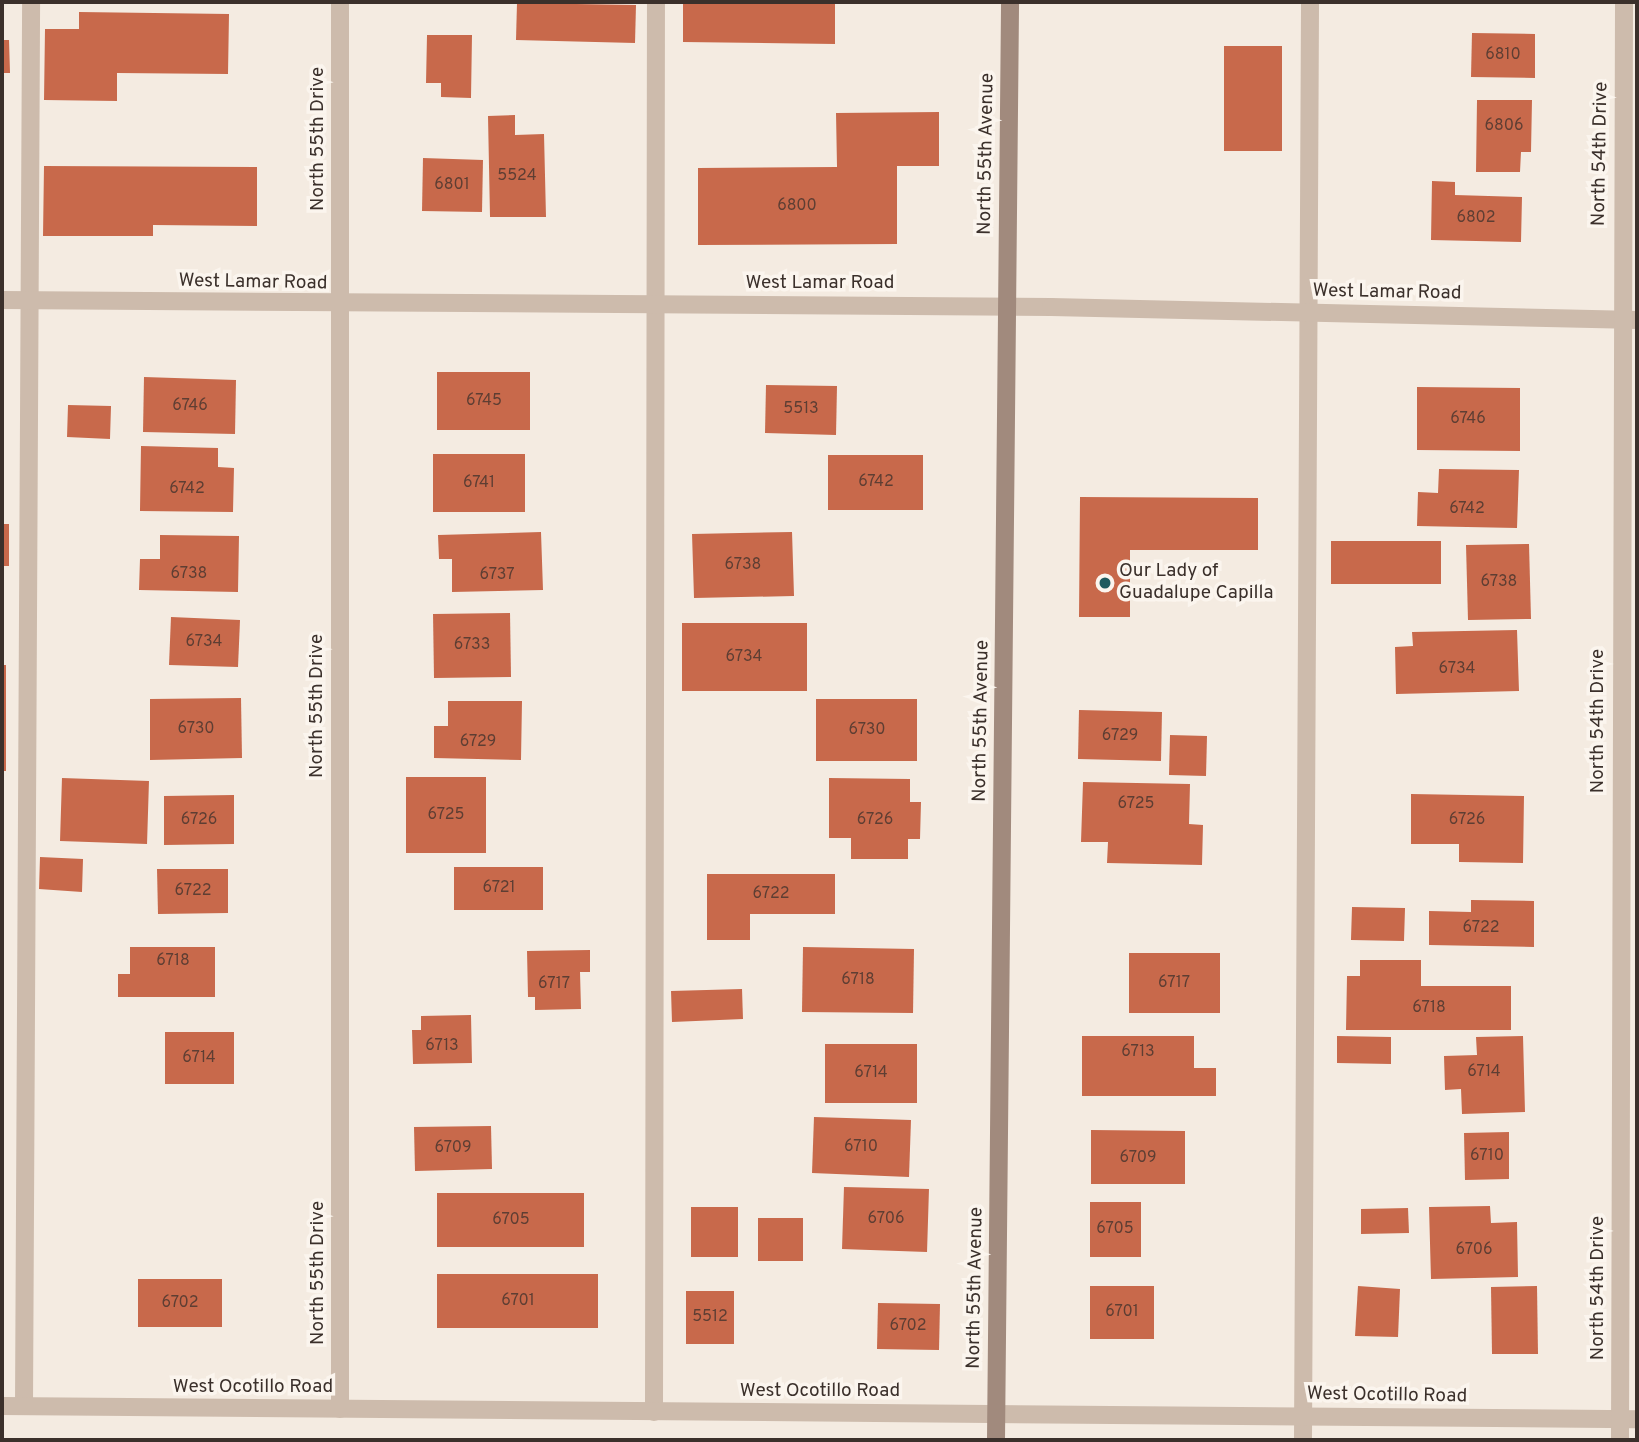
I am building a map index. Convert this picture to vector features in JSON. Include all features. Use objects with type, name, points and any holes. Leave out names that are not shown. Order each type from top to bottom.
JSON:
[{"type":"street","points":[[24,1406],[32,2]]},
{"type":"street","name":"North 55th Drive","points":[[340,2],[340,1409]]},
{"type":"street","points":[[654,1412],[653,304],[656,2]]},
{"type":"street","name":"North 55th Avenue","points":[[996,1440],[1010,2]]},
{"type":"street","points":[[1303,1440],[1310,2]]},
{"type":"street","name":"North 54th Drive","points":[[1620,1440],[1628,1419],[1629,320],[1624,2]]},
{"type":"street","name":"West Lamar Road","points":[[2,300],[340,305],[1008,307],[1629,320]]},
{"type":"street","name":"West Ocotillo Road","points":[[2,1406],[1628,1419]]},
{"type":"building","points":[[683,2],[835,2],[835,44],[683,42]]},
{"type":"building","points":[[517,3],[636,5],[635,43],[516,40]]},
{"type":"building","points":[[79,12],[229,14],[228,74],[117,73],[117,101],[44,100],[45,29],[79,29]]},
{"type":"building","points":[[1472,33],[1535,34],[1535,78],[1471,77]]},
{"type":"building","points":[[427,35],[472,35],[471,98],[441,97],[441,83],[426,83]]},
{"type":"building","points":[[2,40],[9,40],[10,73],[2,73]]},
{"type":"building","points":[[1224,46],[1282,46],[1282,151],[1224,151]]},
{"type":"building","points":[[1477,100],[1532,100],[1531,152],[1521,152],[1520,172],[1476,172]]},
{"type":"building","points":[[939,112],[939,166],[897,166],[897,244],[698,245],[698,168],[837,167],[836,113]]},
{"type":"building","points":[[515,115],[515,135],[544,134],[546,217],[490,217],[488,116]]},
{"type":"building","points":[[423,158],[483,160],[482,212],[422,211]]},
{"type":"building","points":[[44,166],[257,167],[257,226],[153,225],[153,236],[43,236]]},
{"type":"building","points":[[1432,181],[1455,182],[1455,195],[1522,197],[1521,242],[1431,240]]},
{"type":"building","points":[[437,372],[530,372],[530,430],[437,430]]},
{"type":"building","points":[[144,377],[236,380],[235,434],[143,432]]},
{"type":"building","points":[[766,385],[837,386],[836,435],[765,433]]},
{"type":"building","points":[[1417,387],[1520,388],[1520,451],[1417,450]]},
{"type":"building","points":[[68,405],[111,406],[110,439],[67,437]]},
{"type":"building","points":[[141,446],[218,448],[218,467],[234,468],[233,512],[140,511]]},
{"type":"building","points":[[433,454],[525,454],[525,512],[433,512]]},
{"type":"building","points":[[828,455],[923,455],[923,510],[828,510]]},
{"type":"building","points":[[1439,469],[1519,470],[1517,528],[1417,526],[1418,492],[1438,493]]},
{"type":"building","name":"Our Lady of Guadalupe Capilla","points":[[1080,497],[1258,498],[1258,550],[1130,550],[1130,617],[1079,617]]},
{"type":"building","points":[[2,524],[9,524],[9,566],[2,566]]},
{"type":"building","points":[[541,532],[543,590],[452,592],[452,559],[439,559],[438,535]]},
{"type":"building","points":[[792,532],[794,596],[694,598],[692,534]]},
{"type":"building","points":[[160,535],[239,536],[238,592],[139,590],[140,559],[160,559]]},
{"type":"building","points":[[1331,541],[1441,541],[1441,584],[1331,584]]},
{"type":"building","points":[[1529,544],[1531,619],[1468,620],[1466,545]]},
{"type":"building","points":[[510,613],[511,677],[434,678],[433,614]]},
{"type":"building","points":[[171,617],[240,620],[238,667],[169,665]]},
{"type":"building","points":[[682,623],[807,623],[807,691],[682,691]]},
{"type":"building","points":[[1517,630],[1519,691],[1396,694],[1395,647],[1413,646],[1412,632]]},
{"type":"building","points":[[2,665],[6,665],[6,771],[2,771]]},
{"type":"building","points":[[241,698],[242,758],[150,760],[150,699]]},
{"type":"building","points":[[816,699],[917,699],[917,761],[816,761]]},
{"type":"building","points":[[448,701],[522,701],[521,760],[434,758],[434,726],[448,726]]},
{"type":"building","points":[[1079,710],[1162,712],[1161,761],[1078,759]]},
{"type":"building","points":[[1170,735],[1207,736],[1206,776],[1169,775]]},
{"type":"building","points":[[406,777],[486,777],[486,853],[406,853]]},
{"type":"building","points":[[62,778],[149,781],[147,844],[60,841]]},
{"type":"building","points":[[829,778],[910,779],[910,802],[921,802],[920,839],[908,839],[908,859],[851,859],[851,838],[829,838]]},
{"type":"building","points":[[1083,782],[1190,784],[1189,824],[1203,825],[1202,865],[1107,863],[1108,842],[1081,842]]},
{"type":"building","points":[[1411,794],[1524,796],[1523,863],[1459,862],[1459,844],[1411,844]]},
{"type":"building","points":[[234,795],[234,844],[164,845],[164,796]]},
{"type":"building","points":[[4,798],[4,1015],[2,1015]]},
{"type":"building","points":[[40,857],[83,859],[82,892],[39,889]]},
{"type":"building","points":[[454,867],[543,867],[543,910],[454,910]]},
{"type":"building","points":[[157,869],[228,869],[228,913],[158,914]]},
{"type":"building","points":[[707,874],[835,874],[835,914],[750,914],[750,940],[707,940]]},
{"type":"building","points":[[1471,900],[1534,901],[1534,947],[1429,945],[1429,911],[1471,912]]},
{"type":"building","points":[[1352,907],[1405,908],[1404,941],[1351,940]]},
{"type":"building","points":[[130,947],[215,947],[215,997],[118,997],[118,974],[130,974]]},
{"type":"building","points":[[803,947],[914,949],[913,1013],[802,1012]]},
{"type":"building","points":[[590,950],[590,972],[580,972],[581,1009],[535,1010],[535,997],[528,997],[527,951]]},
{"type":"building","points":[[1129,953],[1220,953],[1220,1013],[1129,1013]]},
{"type":"building","points":[[1360,960],[1421,960],[1421,986],[1511,986],[1511,1030],[1346,1030],[1347,976],[1360,976]]},
{"type":"building","points":[[742,989],[743,1019],[672,1022],[671,991]]},
{"type":"building","points":[[471,1015],[472,1063],[413,1064],[412,1030],[421,1030],[421,1016]]},
{"type":"building","points":[[165,1032],[234,1032],[234,1084],[165,1084]]},
{"type":"building","points":[[1082,1036],[1194,1036],[1194,1068],[1216,1068],[1216,1096],[1082,1096]]},
{"type":"building","points":[[1337,1036],[1391,1037],[1391,1064],[1337,1063]]},
{"type":"building","points":[[1523,1036],[1525,1112],[1462,1114],[1461,1089],[1445,1090],[1444,1056],[1477,1055],[1476,1037]]},
{"type":"building","points":[[825,1044],[917,1044],[917,1103],[825,1103]]},
{"type":"building","points":[[814,1117],[911,1120],[909,1177],[812,1173]]},
{"type":"building","points":[[491,1126],[492,1169],[415,1171],[414,1127]]},
{"type":"building","points":[[1091,1130],[1185,1131],[1185,1184],[1091,1184]]},
{"type":"building","points":[[1509,1132],[1509,1179],[1465,1180],[1464,1133]]},
{"type":"building","points":[[844,1187],[929,1189],[927,1252],[842,1249]]},
{"type":"building","points":[[437,1193],[584,1193],[584,1247],[437,1247]]},
{"type":"building","points":[[1090,1202],[1141,1202],[1141,1257],[1090,1257]]},
{"type":"building","points":[[1490,1206],[1491,1223],[1517,1222],[1518,1277],[1431,1279],[1429,1207]]},
{"type":"building","points":[[691,1207],[738,1207],[738,1257],[691,1257]]},
{"type":"building","points":[[1408,1208],[1409,1233],[1361,1234],[1361,1209]]},
{"type":"building","points":[[758,1218],[803,1218],[803,1261],[758,1261]]},
{"type":"building","points":[[437,1274],[598,1274],[598,1328],[437,1328]]},
{"type":"building","points":[[138,1279],[222,1279],[222,1327],[138,1327]]},
{"type":"building","points":[[1090,1286],[1154,1286],[1154,1339],[1090,1339]]},
{"type":"building","points":[[1358,1286],[1400,1289],[1398,1337],[1355,1336]]},
{"type":"building","points":[[1537,1286],[1538,1354],[1492,1354],[1491,1287]]},
{"type":"building","points":[[686,1291],[734,1291],[734,1344],[686,1344]]},
{"type":"building","points":[[878,1303],[940,1304],[939,1350],[877,1349]]},
{"type":"place","name":"Our Lady of Guadalupe Capilla","points":[[1105,583]]}]
